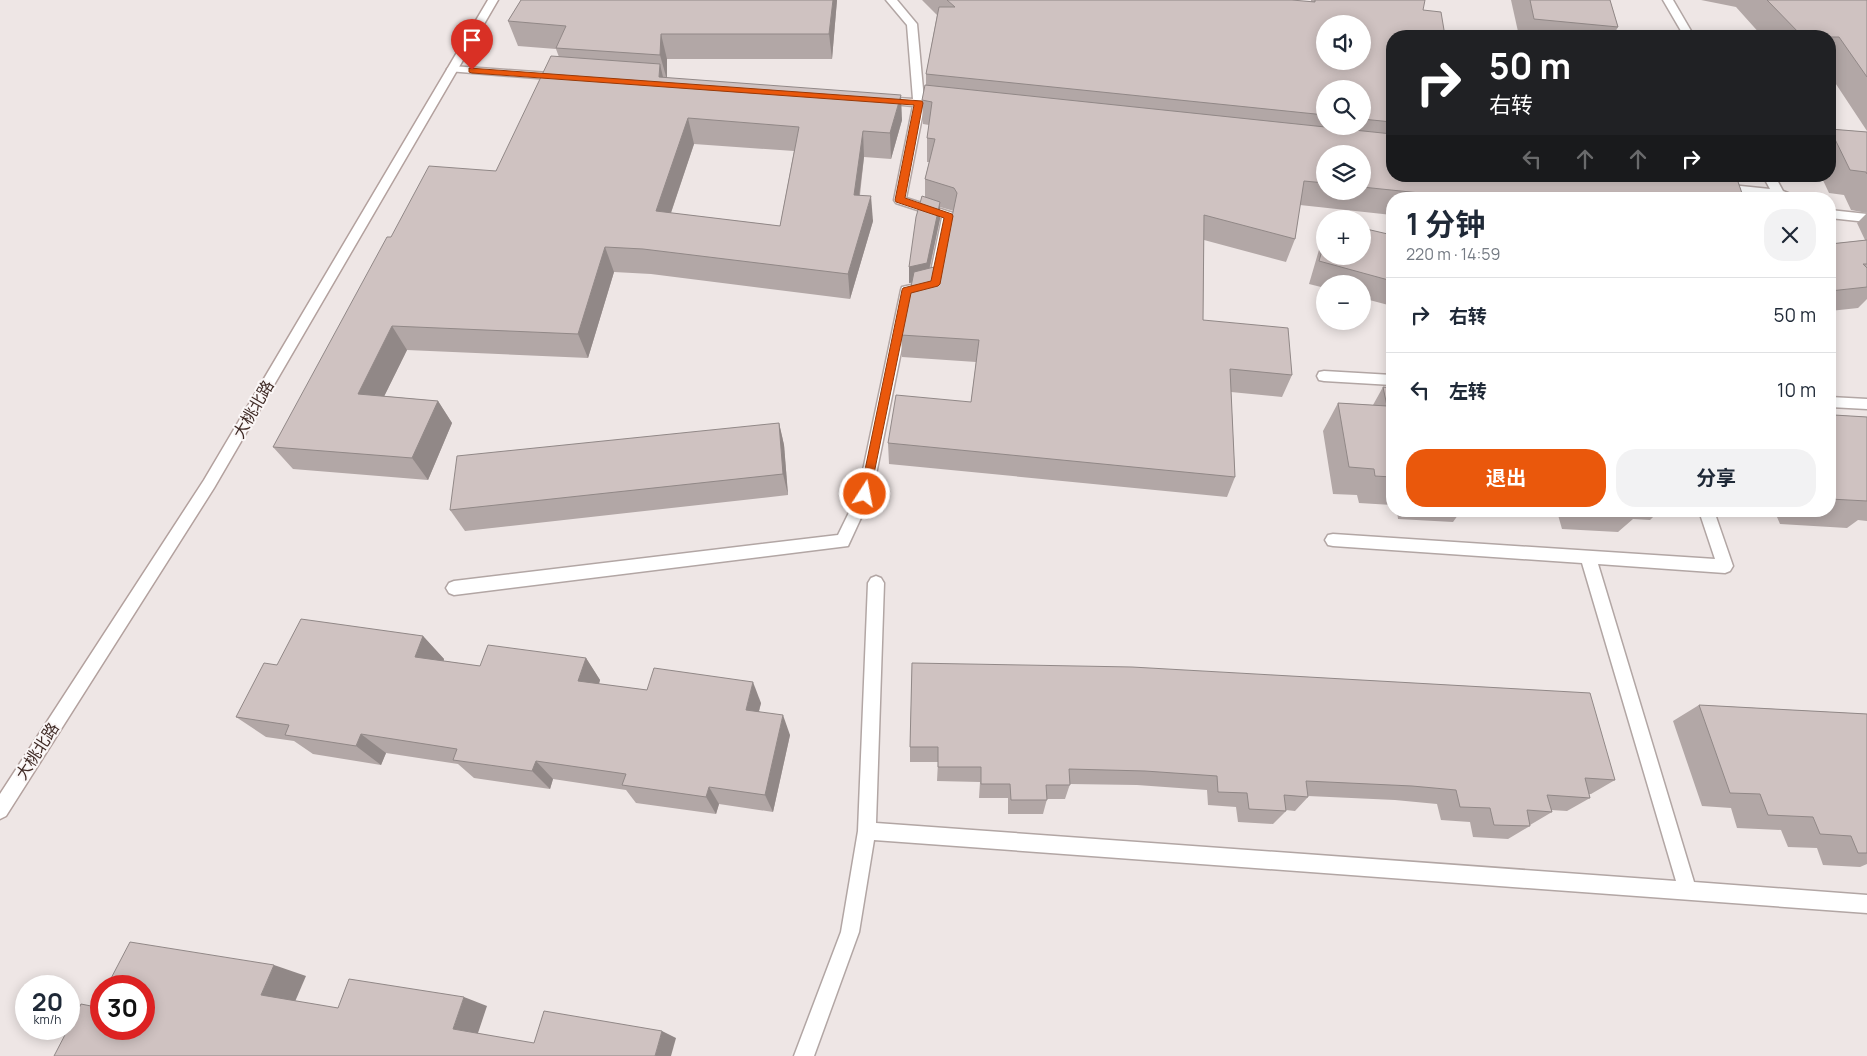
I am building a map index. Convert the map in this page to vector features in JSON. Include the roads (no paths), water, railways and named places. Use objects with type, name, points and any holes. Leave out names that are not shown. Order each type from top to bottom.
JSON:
[{"type":"street","name":"大桃北路","points":[[0,810],[209,484],[493,0]]},
{"type":"street","points":[[454,588],[843,541],[865,494],[907,290],[935,284],[949,216],[900,200],[919,103],[912,24],[891,0]]},
{"type":"street","points":[[1668,0],[1686,30]]},
{"type":"street","points":[[452,69],[572,78]]},
{"type":"street","points":[[869,99],[939,105]]},
{"type":"street","points":[[1711,186],[1762,192]]},
{"type":"street","points":[[1836,215],[1867,218]]},
{"type":"street","points":[[1324,376],[1386,380]]},
{"type":"street","points":[[1836,402],[1867,404]]},
{"type":"street","points":[[1333,540],[1725,566],[1708,517]]},
{"type":"street","points":[[1588,557],[1688,891]]},
{"type":"street","points":[[804,1056],[850,932],[867,831],[876,583]]},
{"type":"street","points":[[867,831],[1867,904]]}]
